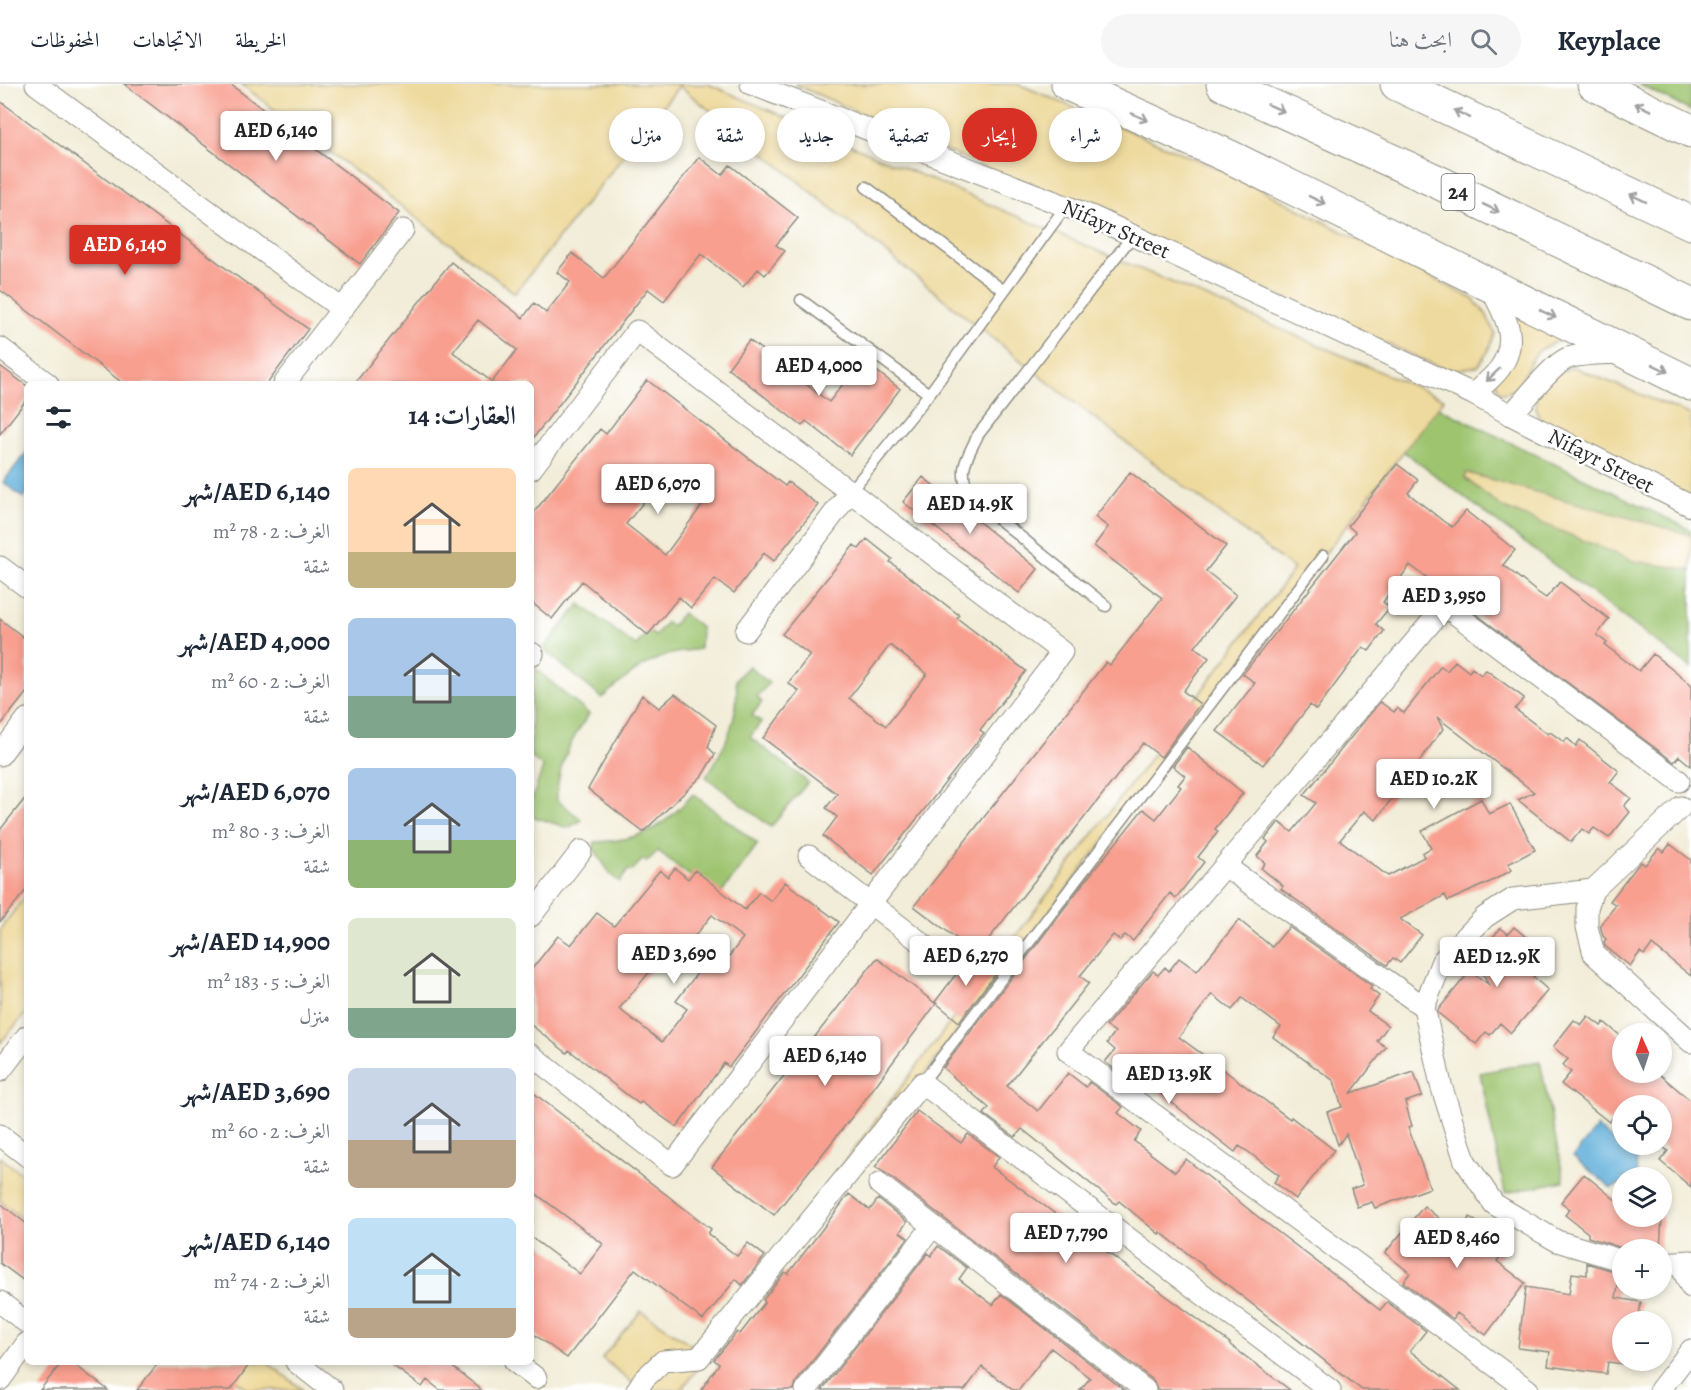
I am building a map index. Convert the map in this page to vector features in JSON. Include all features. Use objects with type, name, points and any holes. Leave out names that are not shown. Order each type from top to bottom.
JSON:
[{"type":"main road","points":[[1068,84],[1230,157],[1691,384]]},
{"type":"main road","name":"24","points":[[1223,84],[1436,181],[1691,304]]},
{"type":"main road","points":[[1397,84],[1691,223]]},
{"type":"main road","points":[[1594,84],[1691,131]]},
{"type":"street","points":[[36,84],[342,309]]},
{"type":"street","name":"Nifayr Street","points":[[751,84],[1066,206],[1133,235],[1473,394],[1691,506]]},
{"type":"street","points":[[286,381],[403,230]]},
{"type":"street","points":[[1473,394],[1500,369],[1509,353],[1511,336],[1506,318],[1489,285]]},
{"type":"street","points":[[534,465],[637,331],[1062,652],[672,1165],[534,1057]]},
{"type":"street","points":[[0,348],[44,381]]},
{"type":"street","points":[[1511,415],[1553,368],[1566,359],[1580,355],[1628,353]]},
{"type":"street","points":[[746,631],[850,492]]},
{"type":"street","points":[[0,567],[24,585]]},
{"type":"street","points":[[1528,1390],[1068,1051],[1445,606],[1685,776],[1676,794],[1686,810],[1593,890],[1587,908],[1587,927],[1594,954],[1691,1042]]},
{"type":"street","points":[[0,755],[24,723]]},
{"type":"street","points":[[534,912],[581,851]]},
{"type":"street","points":[[809,856],[936,955]]},
{"type":"street","points":[[1224,866],[1424,1007]]},
{"type":"street","points":[[1593,890],[1513,899],[1485,916],[1442,961],[1424,1007],[1441,1085],[1465,1161],[1494,1204],[1557,1240],[1612,1258]]},
{"type":"street","points":[[0,1071],[24,1040]]},
{"type":"street","points":[[637,1390],[644,1378],[663,1361],[699,1358],[922,1083],[1330,1390]]},
{"type":"street","points":[[0,1135],[24,1153]]},
{"type":"street","points":[[879,1184],[1145,1390]]},
{"type":"street","points":[[806,1390],[933,1226]]},
{"type":"street","points":[[1677,1262],[1691,1287]]},
{"type":"street","points":[[0,1302],[24,1321]]},
{"type":"street","points":[[0,1380],[24,1347]]},
{"type":"street","points":[[1660,1390],[1691,1350]]},
{"type":"street","points":[[300,1365],[332,1390]]},
{"type":"street","points":[[519,1365],[536,1378]]},
{"type":"lane","points":[[866,187],[1004,291]]},
{"type":"lane","points":[[850,492],[929,394],[1066,206]]},
{"type":"lane","points":[[1106,606],[969,495],[963,480],[965,463],[978,435],[1133,235]]},
{"type":"lane","points":[[801,300],[929,394]]},
{"type":"lane","points":[[922,1083],[1323,556]]},
{"type":"green space","points":[[1638,84],[1691,84],[1691,111]]},
{"type":"green space","points":[[1437,407],[1691,530],[1691,535],[1467,473],[1465,478],[1502,507],[1634,561],[1691,570],[1691,668],[1403,451]]},
{"type":"green space","points":[[580,604],[636,646],[648,631],[655,636],[666,622],[672,626],[682,613],[701,627],[700,649],[670,654],[647,664],[602,698],[543,649]]},
{"type":"green space","points":[[749,666],[769,683],[757,697],[762,702],[752,715],[761,722],[750,737],[808,782],[771,827],[706,777],[720,754],[734,719],[736,679]]},
{"type":"green space","points":[[534,668],[589,714],[566,754],[559,777],[557,800],[582,820],[568,828],[534,817],[534,793],[543,767],[534,760]]},
{"type":"green space","points":[[693,794],[758,844],[718,898],[658,851],[646,862],[643,859],[632,871],[628,870],[620,882],[611,875],[593,848],[595,842],[626,839],[650,831],[671,816]]},
{"type":"green space","points":[[1540,1061],[1564,1181],[1505,1193],[1480,1073]]},
{"type":"sand","points":[[241,84],[708,84],[764,108],[707,108],[679,86],[662,108],[609,108],[609,162],[619,162],[515,293]]},
{"type":"sand","points":[[794,84],[1018,84],[1075,108],[1049,108],[1049,162],[1122,162],[1122,128],[1231,174],[1473,299],[1486,314],[1495,334],[1487,353],[1478,366],[1449,371],[972,162],[1037,162],[1037,108],[962,108],[962,158],[950,152],[950,108],[867,108],[867,116],[855,111],[855,108],[849,108]]},
{"type":"sand","points":[[765,108],[777,114],[777,162],[855,162],[855,147],[867,152],[867,162],[890,162],[1444,399],[681,1390],[641,1390],[602,1358],[641,1311],[701,1351],[1294,569],[1113,432],[765,154]]},
{"type":"sand","points":[[1512,310],[1570,338],[1539,351],[1520,383],[1509,392],[1502,393],[1496,382]]},
{"type":"sand","points":[[1573,367],[1691,415],[1691,500],[1540,421],[1536,400],[1537,392],[1554,376]]},
{"type":"sand","points":[[1467,473],[1691,535],[1691,570],[1634,561],[1502,507],[1465,478]]},
{"type":"sand","points":[[24,898],[24,1015],[0,1043],[0,929]]},
{"type":"sand","points":[[0,1157],[24,1176],[24,1220],[0,1201]]},
{"type":"sand","points":[[216,1365],[271,1365],[303,1390],[249,1390]]},
{"type":"water","points":[[24,456],[24,497],[3,482]]},
{"type":"water","points":[[1597,1127],[1612,1139],[1612,1155],[1631,1155],[1636,1159],[1636,1167],[1612,1167],[1611,1188],[1573,1157]]},
{"type":"building","points":[[124,84],[230,84],[399,213],[360,264]]},
{"type":"building","points":[[0,101],[308,329],[269,381],[120,381],[0,290]]},
{"type":"building","points":[[695,162],[705,162],[722,175],[730,165],[798,218],[776,245],[785,251],[765,275],[758,269],[743,287],[701,254],[664,301],[648,289],[534,437],[534,381],[493,381],[517,350],[478,320],[453,352],[491,381],[356,381],[451,262],[523,318],[534,303],[546,313],[570,282],[557,272],[572,253],[604,278]]},
{"type":"building","points":[[749,340],[829,402],[862,360],[900,389],[850,455],[806,421],[802,426],[728,368]]},
{"type":"building","points":[[0,366],[24,384],[24,403],[0,434]]},
{"type":"building","points":[[647,380],[785,486],[788,482],[818,505],[774,561],[764,553],[734,593],[715,579],[691,608],[679,597],[648,635],[582,581],[552,619],[534,604],[534,512],[600,429],[606,434]],"holes":[[[666,474],[704,503],[665,555],[626,524]]]},
{"type":"building","points":[[1397,464],[1418,480],[1408,493],[1443,521],[1452,527],[1466,511],[1515,550],[1503,565],[1537,592],[1546,598],[1560,582],[1609,619],[1597,635],[1607,643],[1605,645],[1639,671],[1653,654],[1691,685],[1691,766],[1679,756],[1674,762],[1410,565],[1383,602],[1390,607],[1376,624],[1384,631],[1369,651],[1363,647],[1316,710],[1310,705],[1263,765],[1217,731],[1255,683],[1243,674],[1355,532],[1348,526]]},
{"type":"building","points":[[1130,472],[1226,546],[1206,571],[1236,595],[1195,647],[1209,658],[1183,691],[1200,704],[1161,757],[1143,743],[977,954],[914,906],[1106,662],[1110,665],[1162,598],[1094,546],[1108,527],[1095,517]]},
{"type":"building","points":[[923,477],[1038,569],[1019,593],[903,502]]},
{"type":"building","points":[[867,539],[892,559],[890,562],[959,615],[957,618],[1026,671],[980,730],[984,733],[873,875],[823,836],[837,817],[826,808],[837,794],[763,738],[799,691],[788,683],[810,655],[782,634],[854,545],[859,549]],"holes":[[[890,645],[927,674],[886,726],[849,698]]]},
{"type":"building","points":[[0,619],[24,638],[24,696],[0,726]]},
{"type":"building","points":[[1455,661],[1469,672],[1472,668],[1481,675],[1486,670],[1524,698],[1515,709],[1548,734],[1550,732],[1564,742],[1567,738],[1576,746],[1580,740],[1619,771],[1610,782],[1631,798],[1624,806],[1630,812],[1609,838],[1594,828],[1589,834],[1582,829],[1571,842],[1518,800],[1534,792],[1437,717],[1443,729],[1376,820],[1364,811],[1340,840],[1388,876],[1424,857],[1422,853],[1431,848],[1422,831],[1481,799],[1489,814],[1510,804],[1535,850],[1508,864],[1512,870],[1492,881],[1448,901],[1445,895],[1400,919],[1422,935],[1400,963],[1393,958],[1387,965],[1281,889],[1283,886],[1261,868],[1265,863],[1257,856],[1268,842],[1265,839],[1279,822],[1292,832],[1316,803],[1304,795],[1380,702],[1394,712],[1397,708],[1404,713],[1441,666],[1447,671]]},
{"type":"building","points":[[675,694],[716,725],[708,747],[715,754],[702,776],[643,832],[588,789],[642,695],[659,708]]},
{"type":"building","points":[[1187,747],[1243,793],[1215,829],[1218,832],[1198,857],[1204,862],[1176,898],[1170,893],[1133,941],[1125,935],[1120,940],[1113,935],[1080,976],[1089,983],[1007,1086],[1038,1111],[1068,1073],[1086,1087],[1089,1082],[1123,1107],[1118,1113],[1141,1131],[1134,1141],[1175,1172],[1186,1159],[1380,1310],[1387,1302],[1426,1331],[1410,1351],[1460,1390],[1362,1390],[1160,1232],[1159,1234],[1119,1201],[1116,1204],[1022,1129],[1015,1137],[984,1114],[989,1108],[943,1068],[1082,885],[1143,809],[1156,819],[1181,787],[1178,785],[1185,776],[1173,766]]},
{"type":"building","points":[[24,800],[24,893],[0,922],[0,830]]},
{"type":"building","points":[[1670,844],[1691,860],[1691,976],[1652,945],[1644,955],[1640,952],[1630,966],[1605,946],[1606,939],[1600,925],[1616,905],[1610,901],[1638,865],[1641,862],[1645,865],[1659,848],[1664,852]]},
{"type":"building","points":[[675,868],[688,879],[695,870],[745,910],[759,892],[771,901],[785,882],[839,922],[729,1067],[724,1063],[677,1127],[641,1102],[639,1104],[569,1050],[567,1053],[534,1027],[534,966],[558,936],[571,945],[597,913],[614,926],[660,870],[668,877]],"holes":[[[712,915],[743,938],[717,972],[705,963],[676,1001],[687,1009],[662,1042],[619,1009],[665,953],[675,960]]]},
{"type":"building","points":[[1239,920],[1272,947],[1289,927],[1372,986],[1370,989],[1379,996],[1368,1011],[1388,1026],[1377,1041],[1386,1047],[1351,1093],[1414,1072],[1422,1096],[1405,1102],[1412,1126],[1408,1127],[1430,1188],[1375,1208],[1372,1202],[1357,1207],[1351,1189],[1363,1185],[1346,1134],[1338,1145],[1327,1112],[1342,1107],[1334,1081],[1273,1037],[1281,1027],[1242,998],[1232,1010],[1212,994],[1179,1037],[1334,1150],[1296,1199],[1274,1182],[1279,1175],[1247,1151],[1239,1146],[1235,1152],[1144,1081],[1139,1088],[1105,1062],[1115,1050],[1107,1043],[1115,1032],[1106,1026],[1153,971],[1158,975],[1165,967],[1169,971],[1179,958],[1197,971]]},
{"type":"building","points":[[1514,927],[1543,951],[1531,965],[1538,971],[1533,977],[1548,990],[1511,1033],[1500,1023],[1490,1035],[1486,1032],[1476,1044],[1438,1013],[1438,1010],[1470,971],[1488,984],[1475,956],[1501,928],[1508,934]]},
{"type":"building","points":[[972,953],[997,972],[959,1022],[935,1002]]},
{"type":"building","points":[[877,958],[936,1004],[855,1113],[774,1215],[712,1167]]},
{"type":"building","points":[[1588,1016],[1601,1026],[1604,1022],[1612,1029],[1612,1083],[1670,1083],[1691,1101],[1691,1187],[1672,1171],[1672,1167],[1667,1167],[1660,1161],[1665,1155],[1672,1155],[1672,1095],[1612,1095],[1612,1119],[1609,1122],[1561,1084],[1571,1072],[1563,1065],[1568,1059],[1553,1047],[1574,1020],[1581,1025]]},
{"type":"building","points":[[534,1093],[711,1229],[708,1234],[737,1256],[748,1243],[765,1256],[742,1285],[736,1279],[703,1320],[635,1269],[567,1358],[534,1334],[534,1239],[580,1274],[603,1244],[534,1192]]},
{"type":"building","points":[[917,1111],[961,1143],[968,1134],[999,1157],[992,1167],[1290,1390],[1157,1390],[1153,1380],[875,1167]]},
{"type":"building","points":[[1584,1174],[1612,1197],[1612,1227],[1661,1227],[1661,1239],[1612,1239],[1612,1245],[1588,1237],[1588,1233],[1565,1215],[1570,1209],[1561,1202]]},
{"type":"building","points":[[849,1194],[870,1210],[878,1199],[907,1222],[900,1232],[908,1238],[796,1382],[794,1390],[701,1390],[719,1364],[714,1360],[737,1332],[740,1334],[765,1302],[763,1300],[785,1272],[788,1274]]},
{"type":"building","points":[[0,1203],[24,1222],[24,1281],[0,1263]]},
{"type":"building","points":[[1424,1206],[1457,1233],[1470,1217],[1508,1246],[1497,1261],[1525,1283],[1486,1335],[1457,1313],[1453,1319],[1403,1282],[1410,1273],[1385,1253]]},
{"type":"building","points":[[938,1246],[967,1268],[959,1279],[993,1305],[1001,1294],[1124,1390],[1080,1390],[1090,1378],[1051,1348],[1019,1390],[1013,1390],[982,1367],[965,1390],[822,1390],[928,1253],[931,1256]]},
{"type":"building","points":[[1587,1263],[1612,1271],[1612,1299],[1641,1302],[1640,1311],[1612,1311],[1612,1363],[1608,1362],[1606,1374],[1548,1366],[1550,1352],[1518,1348],[1526,1287],[1569,1294],[1572,1273],[1587,1275]]},
{"type":"building","points":[[60,1365],[75,1365],[108,1390],[40,1390]]},
{"type":"building","points":[[157,1365],[249,1365],[231,1390],[137,1390]]},
{"type":"building","points":[[392,1365],[450,1365],[482,1390],[440,1390],[427,1380],[422,1387]]}]
